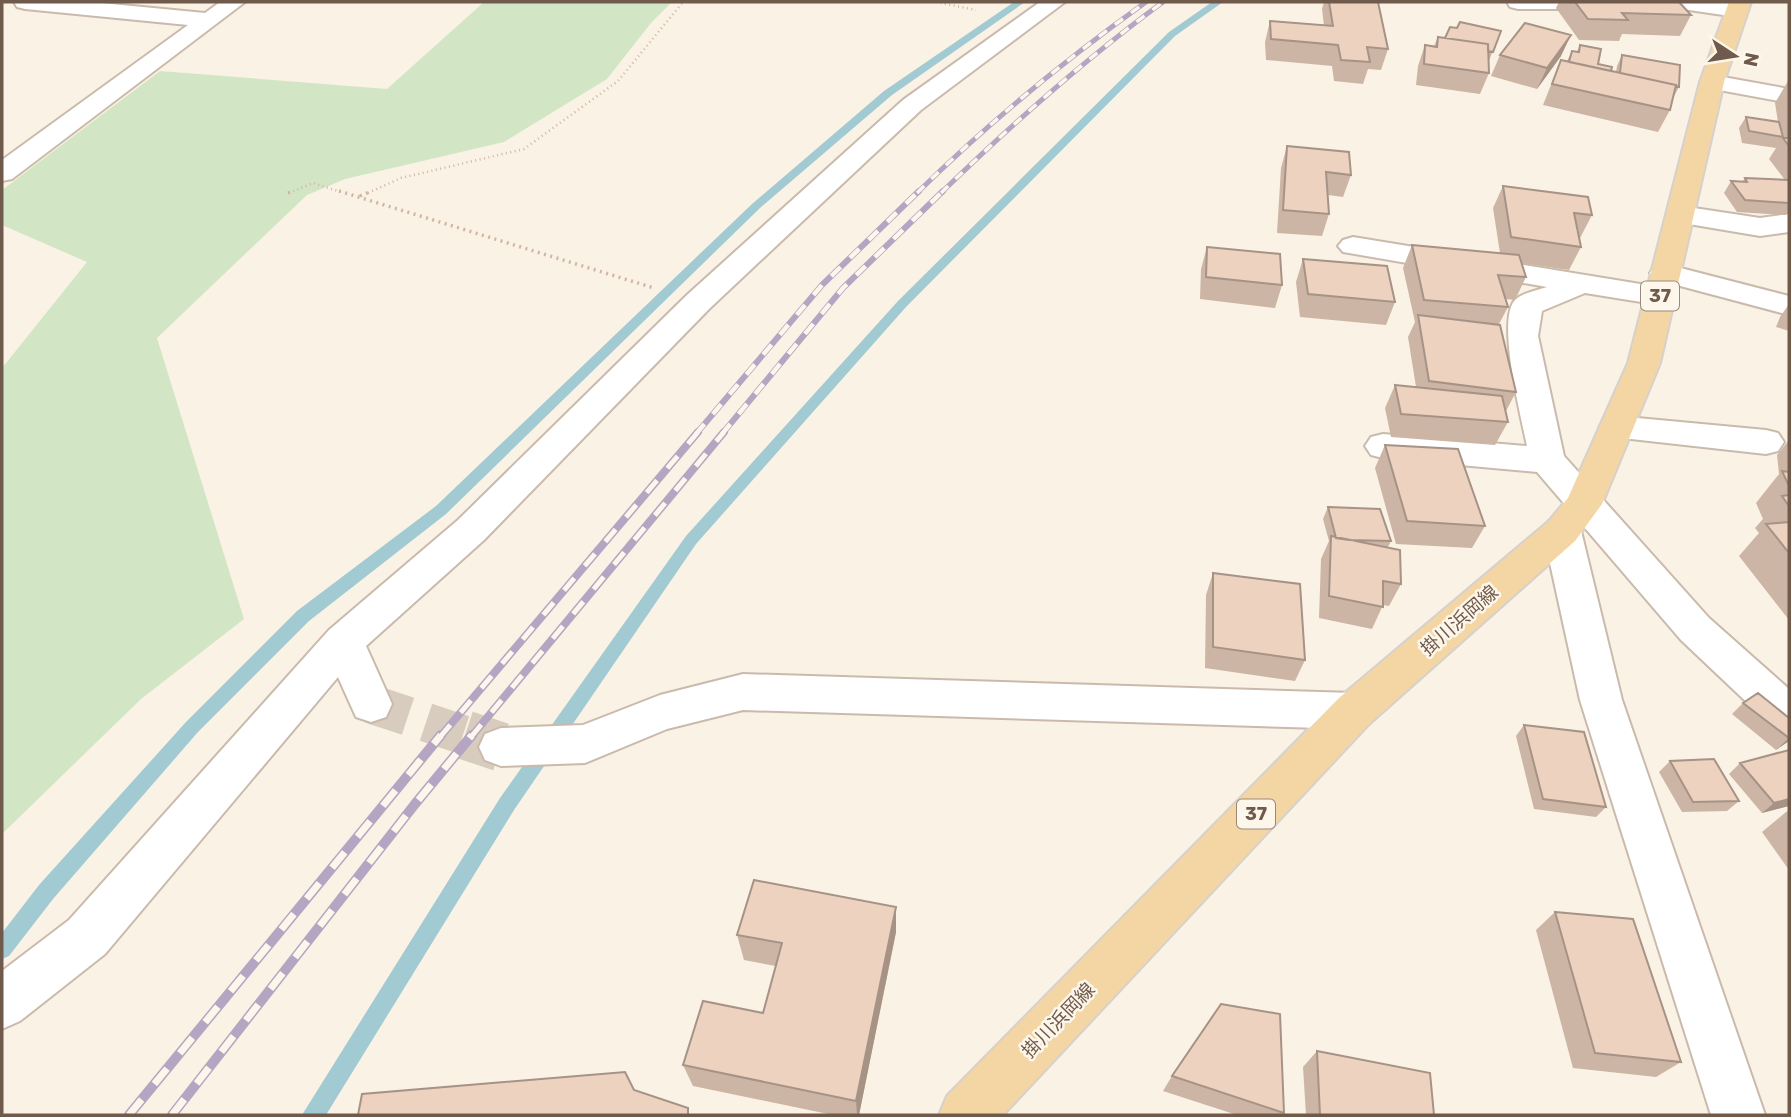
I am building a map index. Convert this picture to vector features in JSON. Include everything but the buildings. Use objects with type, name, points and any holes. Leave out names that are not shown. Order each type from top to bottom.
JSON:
[{"type":"main road","name":"掛川浜岡線","points":[[966,1115],[1354,711],[1573,517],[1644,363],[1712,82],[1739,6]]},
{"type":"street","points":[[25,2],[209,20]]},
{"type":"street","points":[[2,173],[234,2]]},
{"type":"street","points":[[2,1003],[87,937],[343,642],[471,530],[698,302],[912,105],[1054,2]]},
{"type":"street","points":[[1518,2],[1589,2]]},
{"type":"street","points":[[1640,2],[1739,6]]},
{"type":"street","points":[[1712,82],[1789,96]]},
{"type":"street","points":[[1681,215],[1760,227],[1789,223]]},
{"type":"street","points":[[1353,246],[1582,283],[1663,284],[1789,306]]},
{"type":"street","points":[[1582,283],[1527,306],[1522,336],[1547,460],[1573,517],[1601,700],[1738,1115]]},
{"type":"street","points":[[1616,428],[1766,442]]},
{"type":"street","points":[[1383,446],[1547,460]]},
{"type":"street","points":[[1573,517],[1789,715]]},
{"type":"street","points":[[343,642],[370,704]]},
{"type":"street","points":[[501,747],[585,744],[660,713],[743,692],[1354,711]]},
{"type":"path","points":[[360,196],[401,178],[524,149],[618,81],[683,2]]},
{"type":"path","points":[[936,2],[981,11]]},
{"type":"path","points":[[288,194],[313,183],[643,285]]},
{"type":"green space","points":[[484,2],[672,2],[651,23],[607,79],[504,142],[345,179],[307,195],[157,338],[244,619],[141,699],[2,834],[2,368],[87,262],[2,225],[2,190],[160,71],[387,89]]},
{"type":"waterway","points":[[2,949],[46,892],[192,727],[303,616],[441,510],[756,206],[888,93],[1020,2]]},
{"type":"waterway","points":[[313,1115],[507,804],[691,540],[902,304],[1172,34],[1218,2]]},
{"type":"tunnel","points":[[371,704],[470,737]]},
{"type":"tunnel","points":[[465,735],[501,747]]},
{"type":"railway","points":[[917,193],[1028,93],[1146,2]]},
{"type":"railway","points":[[941,193],[1049,94],[1163,2]]},
{"type":"railway","points":[[696,434],[822,285],[919,191]]},
{"type":"railway","points":[[722,434],[843,288],[943,191]]},
{"type":"railway","points":[[440,737],[698,432]]},
{"type":"railway","points":[[471,737],[724,432]]},
{"type":"railway","points":[[129,1115],[441,735]]},
{"type":"railway","points":[[172,1115],[472,735]]}]
